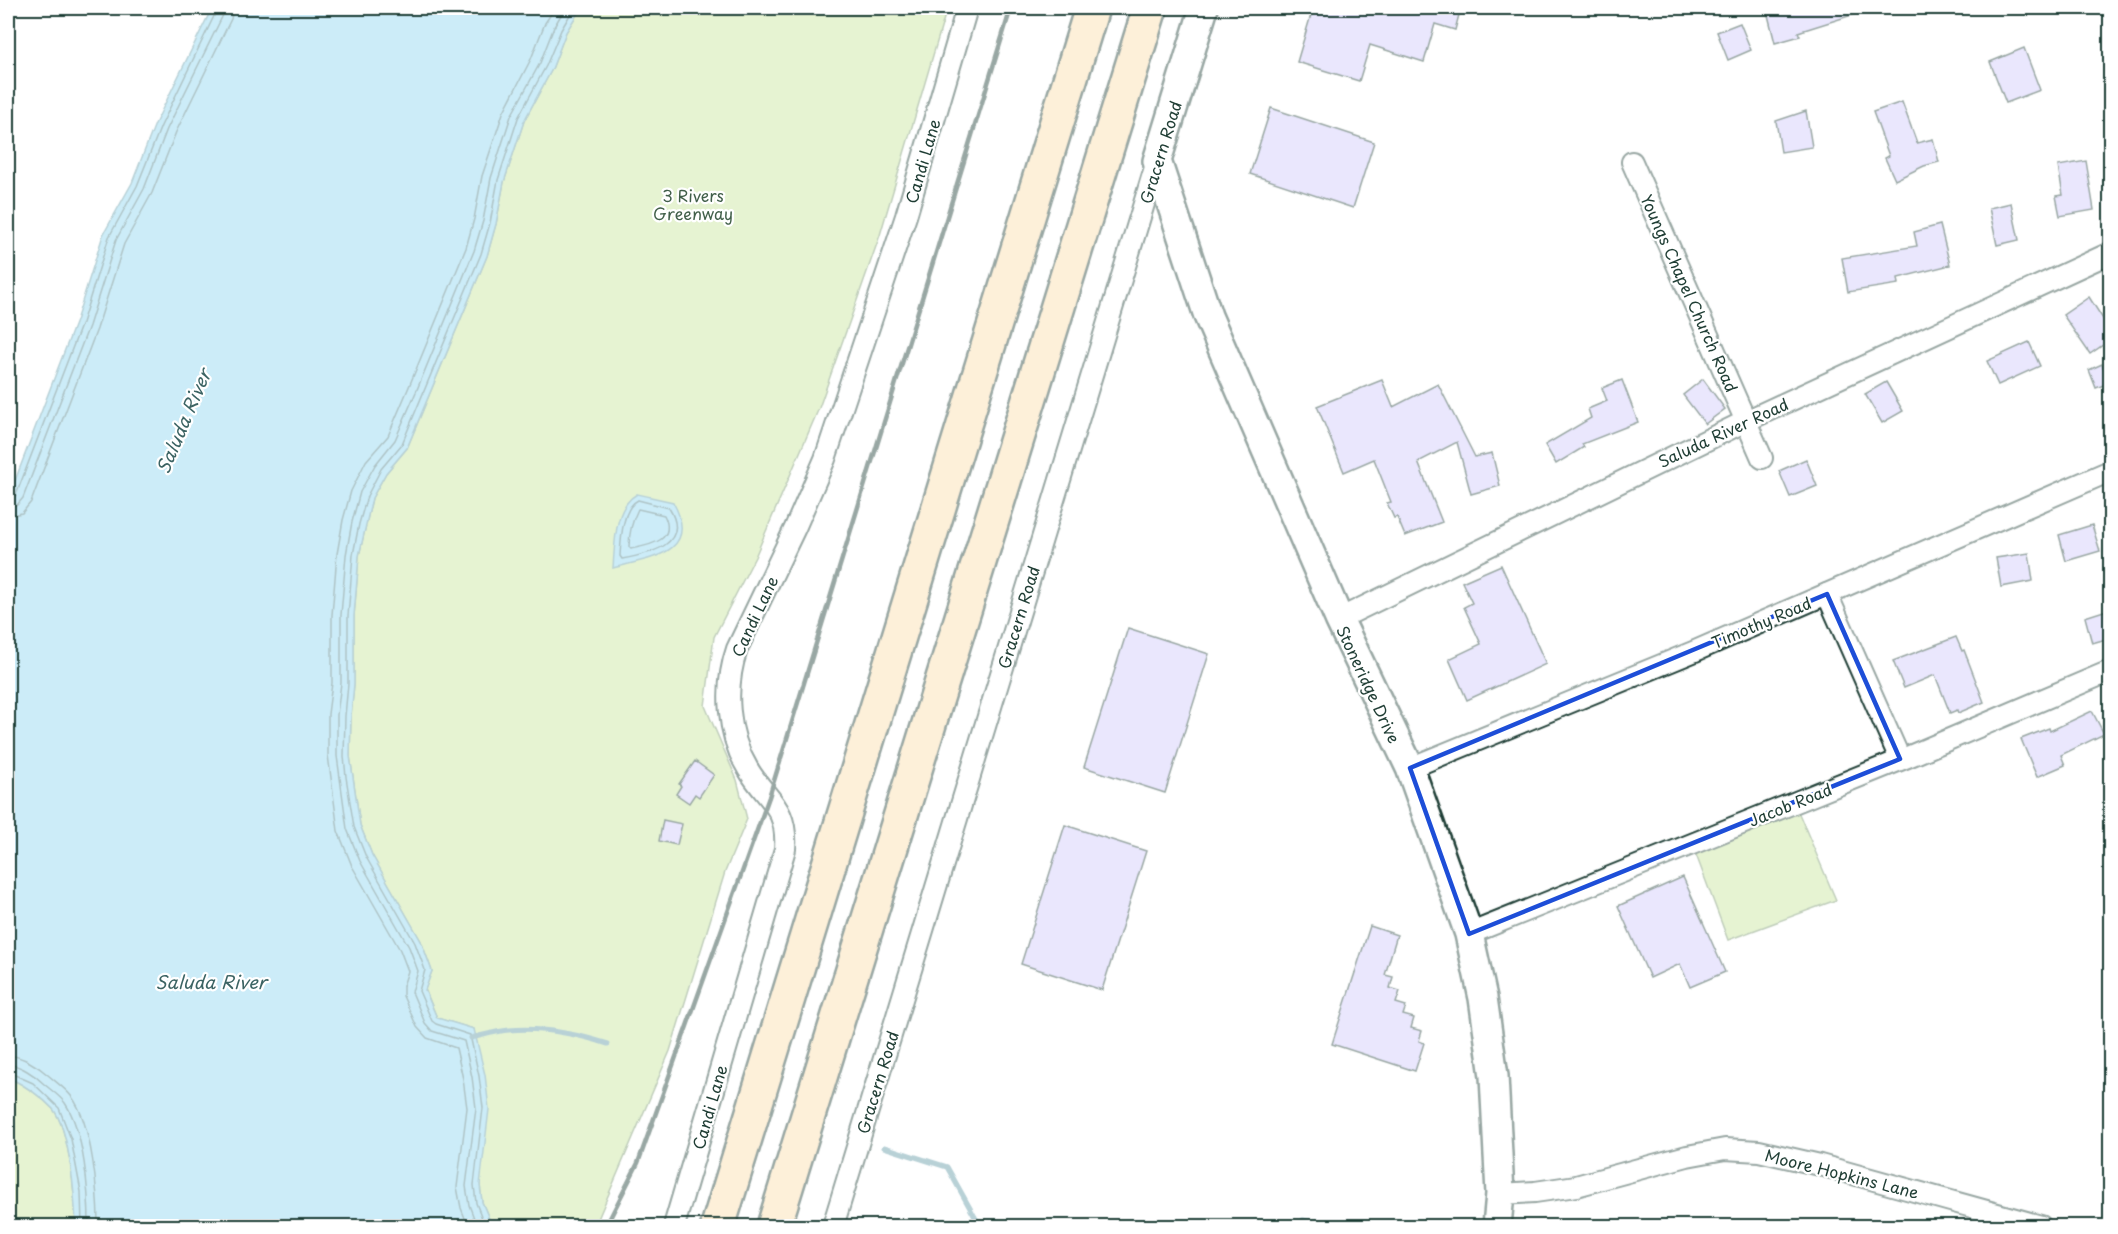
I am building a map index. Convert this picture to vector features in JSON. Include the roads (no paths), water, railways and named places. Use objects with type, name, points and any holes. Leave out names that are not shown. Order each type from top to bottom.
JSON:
[{"type":"highway","points":[[718,1227],[1092,8]]},
{"type":"highway","points":[[774,1227],[1150,8]]},
{"type":"street","name":"Candi Lane","points":[[674,1227],[785,849],[785,826],[779,810],[749,771],[740,750],[730,706],[729,680],[732,664],[825,459],[906,216],[967,8]]},
{"type":"street","name":"Gracern Road","points":[[833,1227],[1204,8]]},
{"type":"street","name":"Stoneridge Drive","points":[[1157,161],[1208,316],[1339,619],[1410,768],[1469,934],[1483,998],[1494,1076],[1500,1194],[1497,1227]]},
{"type":"street","name":"Youngs Chapel Church Road","points":[[1632,162],[1761,458]]},
{"type":"street","name":"Saluda River Road","points":[[1339,619],[1746,421],[2110,253]]},
{"type":"street","name":"Timothy Road","points":[[1410,768],[1827,594],[2110,471]]},
{"type":"street","points":[[1827,594],[1900,759]]},
{"type":"street","name":"Jacob Road","points":[[1469,934],[2110,671]]},
{"type":"street","name":"Moore Hopkins Lane","points":[[1500,1194],[1576,1186],[1687,1155],[1725,1149],[1759,1151],[1820,1165],[2041,1227]]},
{"type":"water","name":"Saluda River","points":[[212,8],[581,8],[566,32],[552,69],[524,121],[504,182],[487,256],[407,448],[386,473],[372,498],[359,556],[354,616],[354,684],[350,756],[360,825],[372,855],[421,941],[432,971],[425,990],[437,1018],[474,1029],[485,1075],[489,1109],[480,1185],[482,1202],[492,1226],[76,1226],[70,1165],[64,1132],[59,1119],[43,1099],[8,1077],[8,499],[76,321],[103,235],[132,183],[155,124]]},
{"type":"water","points":[[637,494],[673,502],[680,519],[681,533],[676,543],[667,551],[642,561],[613,568],[615,537],[620,517],[629,500]]},
{"type":"waterway","points":[[471,1038],[521,1029],[547,1030],[608,1044]]},
{"type":"waterway","points":[[884,1147],[947,1167],[980,1226]]},
{"type":"waterway","points":[[1299,1226],[1303,1220],[1330,1226]]},
{"type":"railway","points":[[606,1226],[638,1163],[769,797],[1011,8]]},
{"type":"park label","name":"3 Rivers Greenway","points":[[693,204]]}]
